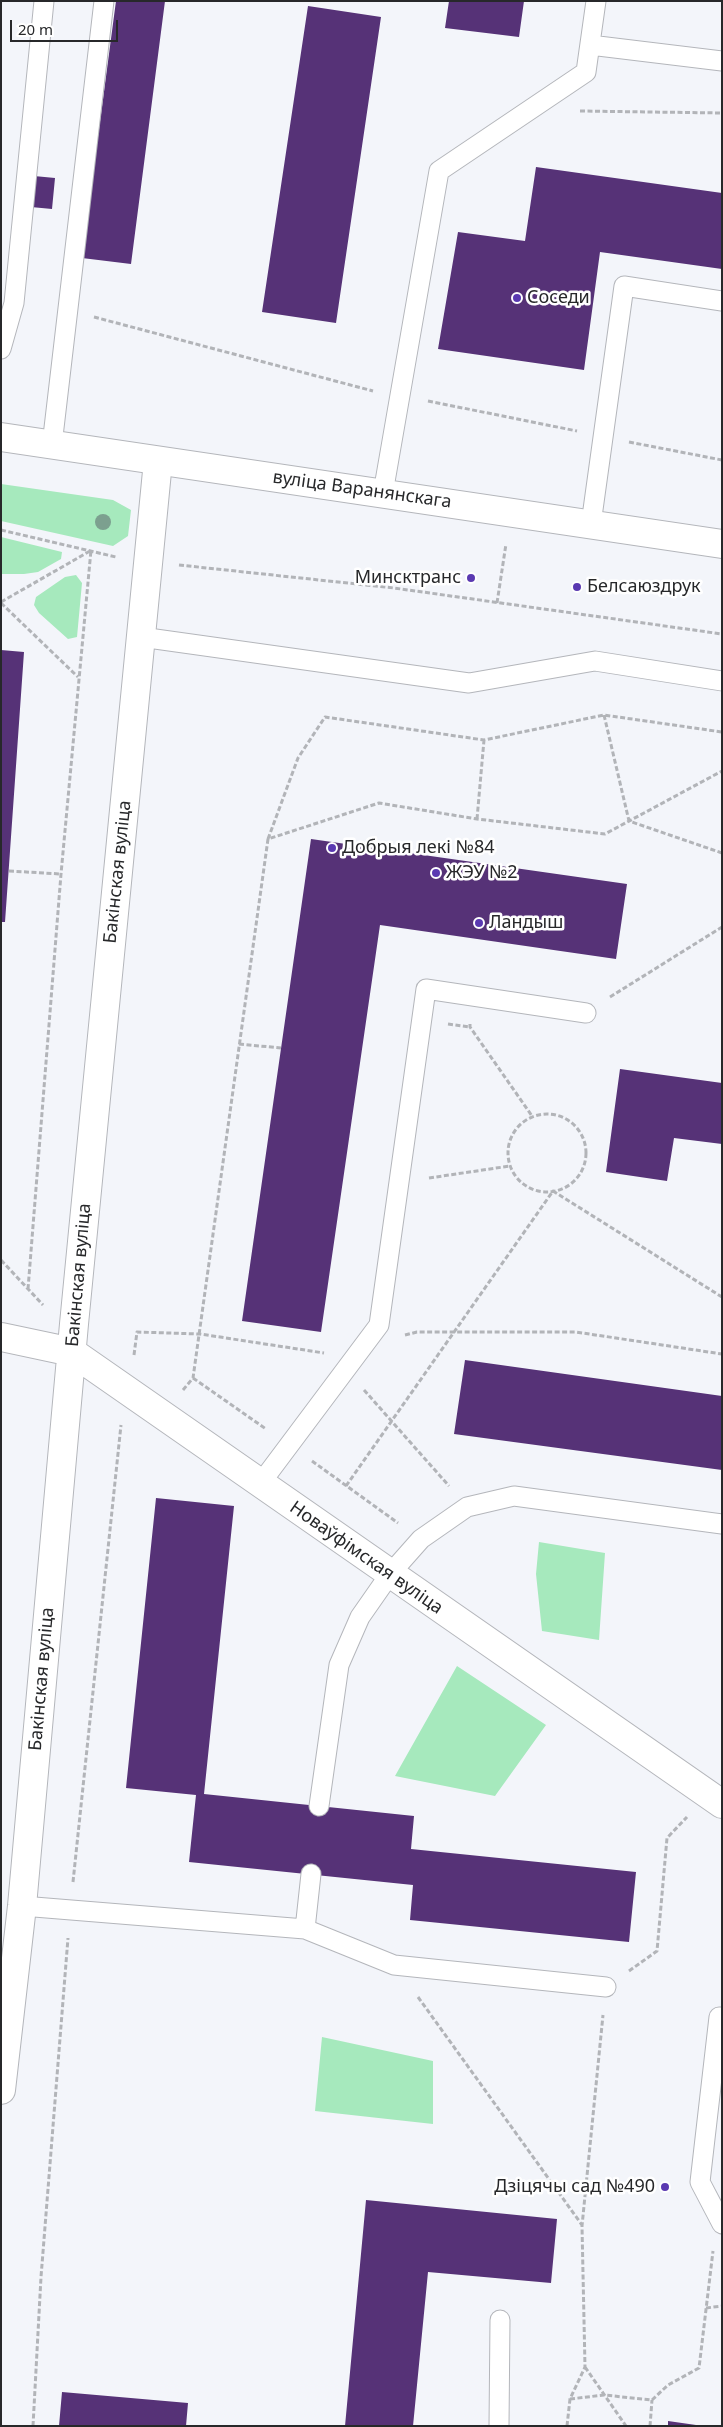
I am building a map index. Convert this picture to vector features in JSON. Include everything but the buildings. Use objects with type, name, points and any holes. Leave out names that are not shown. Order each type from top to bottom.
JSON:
[{"type":"street","name":"вуліца Варанянскага","points":[[1,437],[722,544]]},
{"type":"street","name":"Бакінская вуліца","points":[[1,2090],[22,1906],[72,1352],[158,461]]},
{"type":"street","name":"Новаўфімская вуліца","points":[[1,1337],[72,1352],[715,1800]]},
{"type":"lane","points":[[1,348],[14,303],[44,1]]},
{"type":"lane","points":[[52,445],[104,1]]},
{"type":"lane","points":[[383,493],[439,171],[586,72],[596,1]]},
{"type":"lane","points":[[590,45],[722,61]]},
{"type":"lane","points":[[591,524],[624,286],[722,301]]},
{"type":"lane","points":[[141,637],[469,683],[595,661],[722,681]]},
{"type":"lane","points":[[260,1484],[380,1325],[426,989],[586,1013]]},
{"type":"lane","points":[[319,1806],[340,1665],[360,1617],[390,1574],[421,1539],[467,1507],[514,1496],[722,1524]]},
{"type":"lane","points":[[305,1928],[311,1874]]},
{"type":"lane","points":[[22,1906],[305,1928],[394,1965],[606,1987]]},
{"type":"lane","points":[[720,2220],[700,2182],[719,2017],[722,2017]]},
{"type":"lane","points":[[499,2426],[500,2320]]},
{"type":"path","points":[[1,530],[123,558]]},
{"type":"path","points":[[79,678],[1,603],[90,550]]},
{"type":"path","points":[[28,1289],[61,874],[90,550]]},
{"type":"path","points":[[171,564],[394,588],[722,634]]},
{"type":"path","points":[[497,603],[502,572]]},
{"type":"path","points":[[183,1391],[193,1378],[200,1334],[268,839],[298,758],[325,717],[484,740],[604,715],[722,732]]},
{"type":"path","points":[[604,715],[629,821]]},
{"type":"path","points":[[477,819],[484,740]]},
{"type":"path","points":[[268,839],[379,803],[477,819],[605,834],[722,771]]},
{"type":"path","points":[[629,821],[722,853]]},
{"type":"path","points":[[9,871],[61,874]]},
{"type":"path","points":[[586,1013],[722,927]]},
{"type":"path","points":[[475,996],[470,1027],[532,1116]]},
{"type":"path","points":[[239,1044],[281,1048]]},
{"type":"path","points":[[547,1114],[561,1117],[574,1124],[582,1136],[586,1151],[584,1165],[577,1178],[566,1188],[539,1192],[526,1186],[516,1177],[510,1166],[509,1142],[522,1122],[532,1116],[547,1114]]},
{"type":"path","points":[[400,1175],[426,1179],[510,1166]]},
{"type":"path","points":[[553,1191],[722,1297]]},
{"type":"path","points":[[346,1486],[553,1191]]},
{"type":"path","points":[[1,1260],[47,1310]]},
{"type":"path","points":[[137,1332],[200,1334]]},
{"type":"path","points":[[364,1346],[417,1332],[576,1332],[722,1354]]},
{"type":"path","points":[[567,2426],[570,2399],[585,2367],[582,2226],[606,1987],[657,1951],[667,1838],[715,1800]]},
{"type":"path","points":[[394,1965],[582,2226]]},
{"type":"path","points":[[650,2426],[652,2400],[668,2385],[699,2368],[720,2220]]},
{"type":"path","points":[[706,2308],[722,2306]]},
{"type":"path","points":[[585,2367],[626,2426]]},
{"type":"path","points":[[570,2399],[604,2395],[652,2400]]},
{"type":"green space","points":[[1,484],[113,500],[131,510],[128,536],[113,546],[1,521]]},
{"type":"green space","points":[[1,537],[62,552],[61,559],[38,572],[1,574]]},
{"type":"green space","points":[[76,575],[82,583],[77,637],[68,639],[39,613],[34,605],[36,597],[65,577]]},
{"type":"green space","points":[[539,1542],[605,1553],[599,1640],[542,1631],[536,1574]]},
{"type":"green space","points":[[457,1666],[546,1725],[495,1796],[395,1776]]},
{"type":"green space","points":[[322,2037],[433,2061],[433,2124],[315,2111]]},
{"type":"place","name":"Соседи","points":[[517,298]]},
{"type":"place","name":"Минсктранс","points":[[471,578]]},
{"type":"place","name":"Белсаюздрук","points":[[577,587]]},
{"type":"place","name":"Добрыя лекі №84","points":[[332,848]]},
{"type":"place","name":"ЖЭУ №2","points":[[436,873]]},
{"type":"place","name":"Ландыш","points":[[479,923]]},
{"type":"place","name":"Дзіцячы сад №490","points":[[665,2187]]}]
